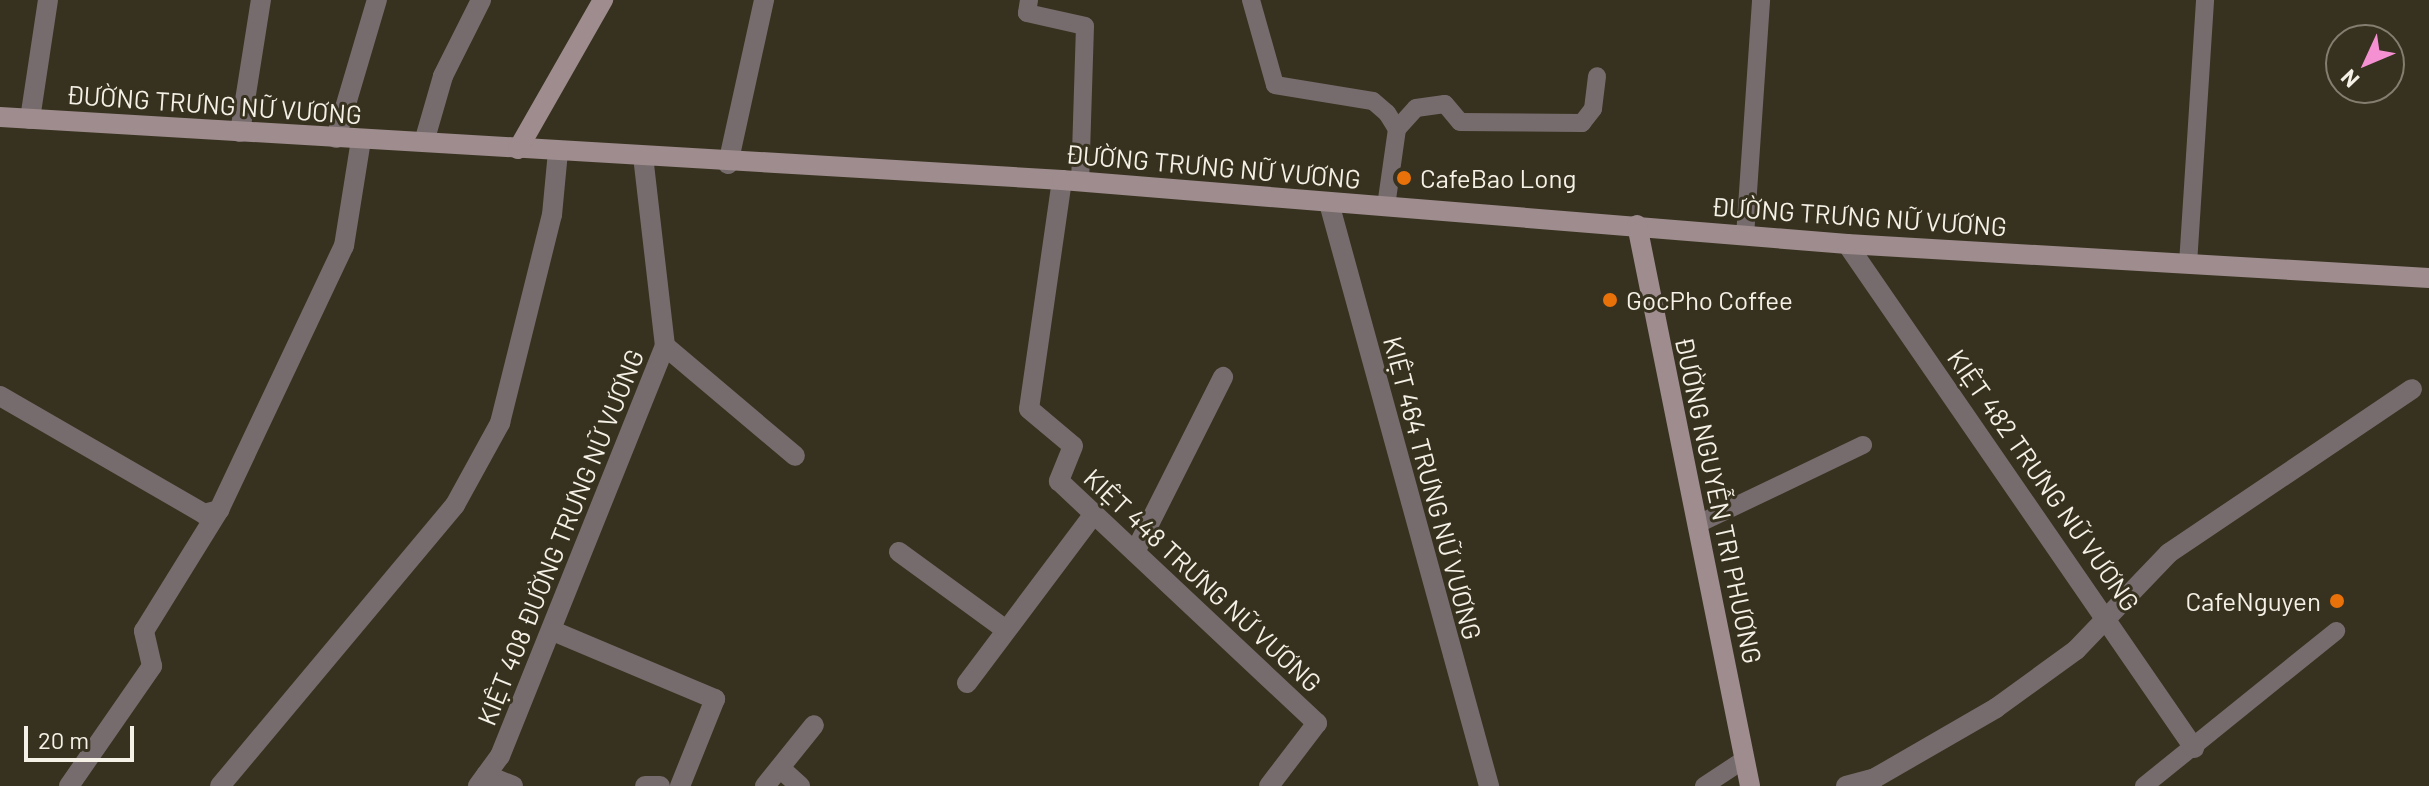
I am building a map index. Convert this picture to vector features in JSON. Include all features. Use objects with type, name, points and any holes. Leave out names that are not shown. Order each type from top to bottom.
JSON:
[{"type":"main road","points":[[518,149],[603,0]]},
{"type":"main road","name":"ĐƯỜNG TRƯNG NỮ VƯƠNG","points":[[0,117],[728,164],[1071,181],[1847,244],[2429,278]]},
{"type":"main road","name":"ĐƯỜNG NGUYỄN TRI PHƯƠNG","points":[[1637,225],[1750,786]]},
{"type":"street","points":[[30,119],[48,0]]},
{"type":"street","points":[[240,132],[261,0]]},
{"type":"street","points":[[336,138],[377,0]]},
{"type":"street","points":[[424,142],[443,76],[481,0]]},
{"type":"street","points":[[728,164],[764,0]]},
{"type":"street","points":[[69,786],[152,666],[144,631],[219,510],[344,246],[361,140]]},
{"type":"street","points":[[220,786],[455,505],[500,423],[552,215],[558,152]]},
{"type":"street","name":"KIỆT 408 ĐƯỜNG TRƯNG NỮ VƯƠNG","points":[[482,780],[553,631],[665,346],[643,157]]},
{"type":"street","name":"KIỆT 448 TRƯNG NỮ VƯƠNG","points":[[1071,181],[1029,409],[1073,446],[1059,481],[1317,723],[1269,786]]},
{"type":"street","name":"KIỆT 464 TRƯNG NỮ VƯƠNG","points":[[1329,203],[1489,786]]},
{"type":"street","name":"KIỆT 482 TRƯNG NỮ VƯƠNG","points":[[1847,244],[2110,618],[2194,748]]},
{"type":"street","points":[[665,346],[795,456]]},
{"type":"street","points":[[1135,552],[1223,377]]},
{"type":"street","points":[[1846,786],[1875,778],[1996,708],[2110,618],[2169,553],[2412,389]]},
{"type":"street","points":[[0,396],[204,514],[219,510]]},
{"type":"street","points":[[967,683],[1094,514]]},
{"type":"street","points":[[899,552],[1006,630]]},
{"type":"street","points":[[553,631],[715,699],[680,786]]},
{"type":"street","points":[[765,786],[814,725]]},
{"type":"street","points":[[780,768],[800,786]]},
{"type":"street","points":[[482,780],[513,786]]},
{"type":"street","points":[[645,786],[660,786]]},
{"type":"lane","points":[[1029,0],[1027,13],[1085,26],[1071,181]]},
{"type":"lane","points":[[1251,0],[1275,85],[1373,101],[1397,129]]},
{"type":"lane","points":[[1745,236],[1761,0]]},
{"type":"lane","points":[[2188,264],[2205,0]]},
{"type":"lane","points":[[1386,206],[1397,129],[1416,108],[1445,104],[1460,122],[1582,123],[1593,109],[1597,76]]},
{"type":"lane","points":[[1698,524],[1863,445]]},
{"type":"lane","points":[[2144,786],[2336,631]]},
{"type":"lane","points":[[1704,786],[1745,759]]},
{"type":"place","name":"CafeBao Long","points":[[1404,178]]},
{"type":"place","name":"GocPho Coffee","points":[[1610,300]]},
{"type":"place","name":"CafeNguyen","points":[[2337,601]]}]
